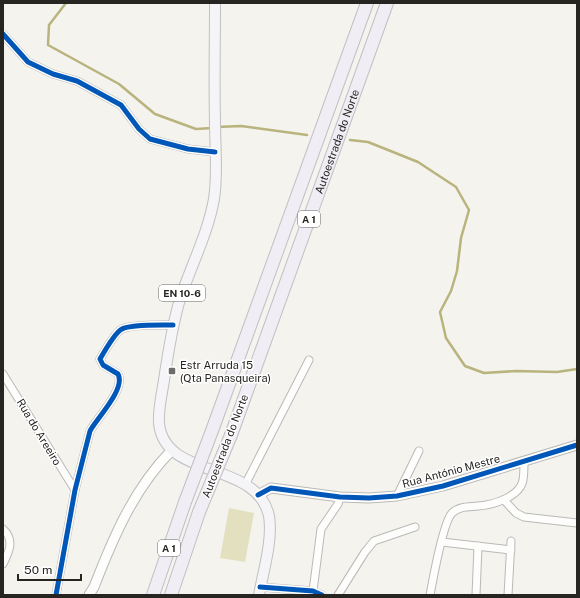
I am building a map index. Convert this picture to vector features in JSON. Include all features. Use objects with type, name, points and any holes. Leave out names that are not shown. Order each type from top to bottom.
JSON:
[{"type":"highway","name":"Autoestrada do Norte","points":[[153,595],[185,502],[367,3]]},
{"type":"highway","name":"Autoestrada do Norte","points":[[171,595],[199,512],[231,435],[387,3]]},
{"type":"main road","name":"EN 10-6","points":[[215,3],[215,183],[212,208],[173,325],[162,391],[159,422],[164,439],[172,450],[183,459],[245,484],[258,495],[267,510],[269,527],[267,550],[260,591]]},
{"type":"street","points":[[3,34],[28,62],[53,74],[77,80],[121,105],[139,129],[150,139],[188,149],[215,152]]},
{"type":"street","points":[[56,595],[74,490],[90,432],[116,392],[121,381],[116,372],[101,363],[100,360],[102,355],[123,328],[133,326],[173,325]]},
{"type":"street","points":[[245,484],[309,360]]},
{"type":"street","name":"Rua do Areeiro","points":[[3,374],[74,490]]},
{"type":"street","name":"Rua António Mestre","points":[[258,495],[267,489],[275,488],[340,497],[370,498],[397,496],[443,486],[577,445]]},
{"type":"street","points":[[89,595],[94,587],[124,517],[162,460],[172,450]]},
{"type":"street","points":[[397,496],[419,451]]},
{"type":"street","points":[[430,595],[449,518],[458,509],[463,507],[488,505],[504,500],[514,493],[521,485],[523,480],[524,461]]},
{"type":"street","points":[[313,591],[321,529],[338,504],[340,497]]},
{"type":"street","points":[[504,500],[516,513],[524,517],[577,523]]},
{"type":"street","points":[[338,595],[365,552],[374,541],[414,527]]},
{"type":"street","points":[[3,529],[9,536],[11,542],[3,564]]},
{"type":"street","points":[[442,542],[511,550]]},
{"type":"street","points":[[508,595],[511,542]]},
{"type":"street","points":[[476,595],[478,546]]},
{"type":"street","points":[[260,591],[313,591],[322,595]]},
{"type":"shaded area","points":[[229,508],[254,513],[245,562],[220,558]]},
{"type":"waterway","points":[[66,3],[49,25],[48,45],[119,84],[155,114],[196,129],[212,128]]},
{"type":"waterway","points":[[217,127],[241,126],[307,135]]},
{"type":"waterway","points":[[350,140],[368,142],[418,162],[456,187],[469,210],[461,238],[457,271],[451,291],[440,312],[446,338],[465,366],[484,373],[516,371],[557,372],[577,369]]},
{"type":"cycle path","points":[[3,34],[28,62],[53,74],[77,81],[121,105],[139,129],[150,139],[188,149],[215,152]]},
{"type":"cycle path","points":[[56,595],[75,490],[90,431],[110,403],[118,387],[118,374],[103,365],[100,359],[113,338],[119,331],[126,327],[173,325]]},
{"type":"cycle path","points":[[258,495],[271,488],[340,497],[369,498],[397,496],[443,486],[577,445]]},
{"type":"cycle path","points":[[260,587],[313,591],[322,595]]},
{"type":"place","name":"Estr Arruda 15 (Qta Panasqueira)","points":[[172,371]]}]
